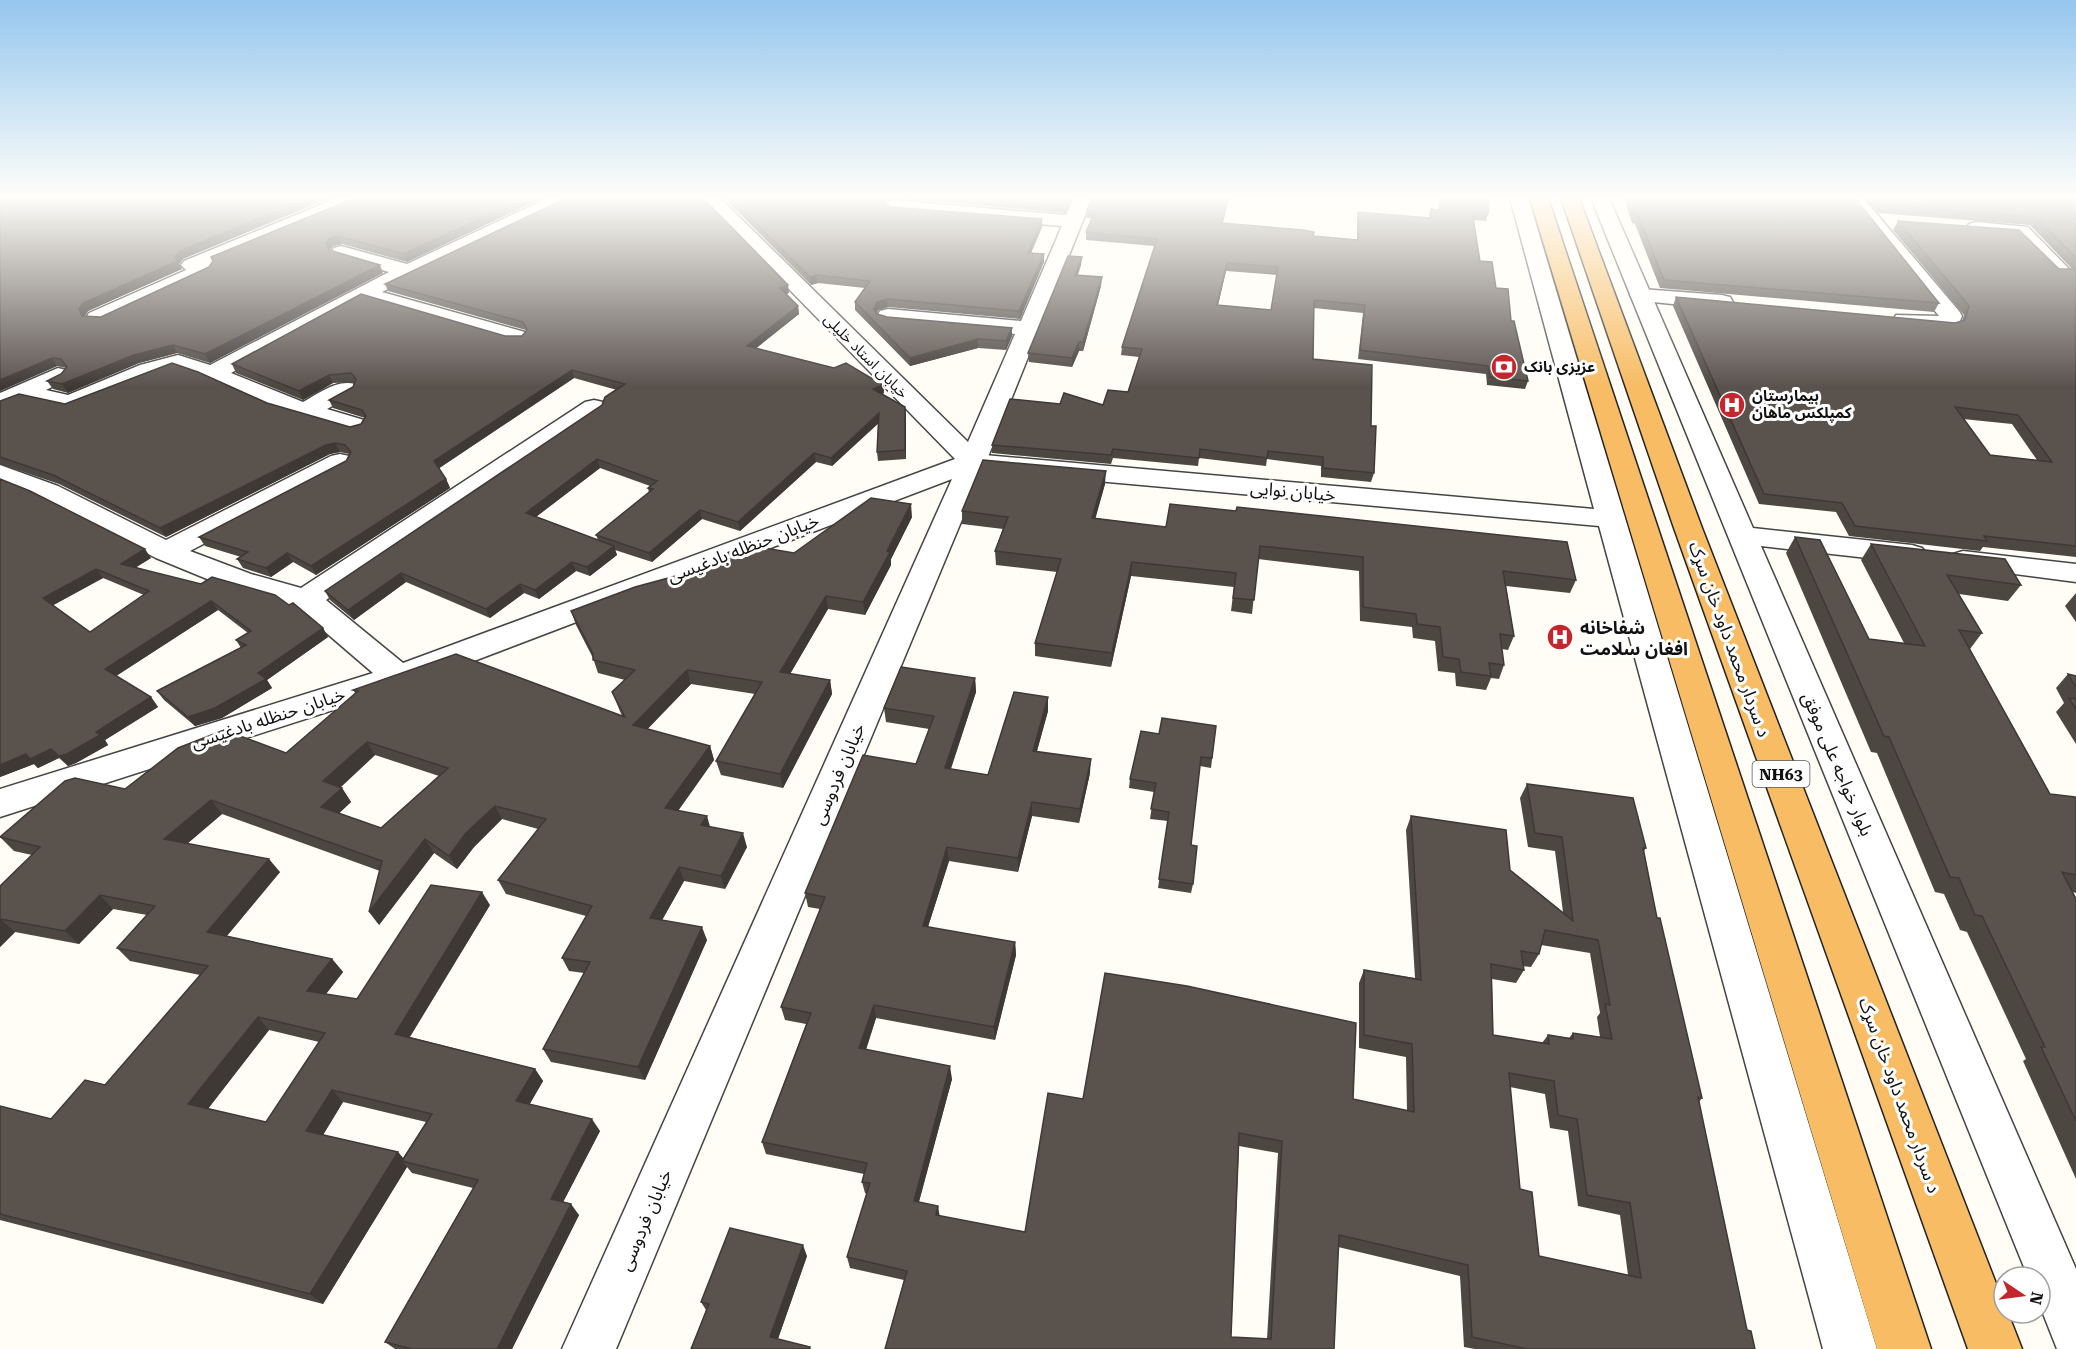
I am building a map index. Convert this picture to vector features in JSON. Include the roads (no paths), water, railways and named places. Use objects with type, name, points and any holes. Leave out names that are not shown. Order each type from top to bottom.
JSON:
[{"type":"highway","name":"NH63","points":[[1556,261],[1627,520],[1904,1349]]},
{"type":"highway","name":"د سردار محمد داود خان سړک","points":[[1593,261],[1688,528],[1995,1349]]},
{"type":"highway","points":[[1627,520],[1688,528]]},
{"type":"street","points":[[97,318],[205,269],[191,265],[201,261]]},
{"type":"street","points":[[373,261],[408,271]]},
{"type":"street","points":[[212,373],[362,293],[429,261]]},
{"type":"street","name":"خیابان استاد خلیلی","points":[[772,261],[973,462]]},
{"type":"street","name":"خیابان فردوسی","points":[[589,1349],[973,462],[1057,261]]},
{"type":"street","points":[[1540,261],[1627,520],[1850,1349]]},
{"type":"street","name":"بلوار خواجه علی موفق","points":[[1627,261],[2076,1330]]},
{"type":"street","points":[[1887,318],[1949,323],[1951,316],[1905,261]]},
{"type":"street","points":[[2051,261],[2062,272]]},
{"type":"street","points":[[362,293],[517,337]]},
{"type":"street","points":[[1641,295],[1746,305]]},
{"type":"street","points":[[888,316],[1029,328]]},
{"type":"street","points":[[24,392],[70,404],[148,370],[178,362],[212,373],[281,404],[355,425]]},
{"type":"street","points":[[0,402],[58,375]]},
{"type":"street","points":[[305,411],[346,389]]},
{"type":"street","points":[[306,599],[594,407]]},
{"type":"street","points":[[166,552],[340,462]]},
{"type":"street","name":"خیابان نوایی","points":[[973,462],[1627,520]]},
{"type":"street","name":"خیابان حنظله بادغیسی","points":[[0,803],[399,677],[973,462]]},
{"type":"street","points":[[0,473],[48,492],[166,552],[240,581],[306,599],[399,677]]},
{"type":"street","points":[[1741,535],[2076,573]]},
{"type":"place","name":"عزیزی بانک","points":[[1504,367]]},
{"type":"place","name":"بیمارستان کمپلکس ماهان","points":[[1732,405]]},
{"type":"place","name":"شفاخانه افغان سلامت","points":[[1560,637]]}]
